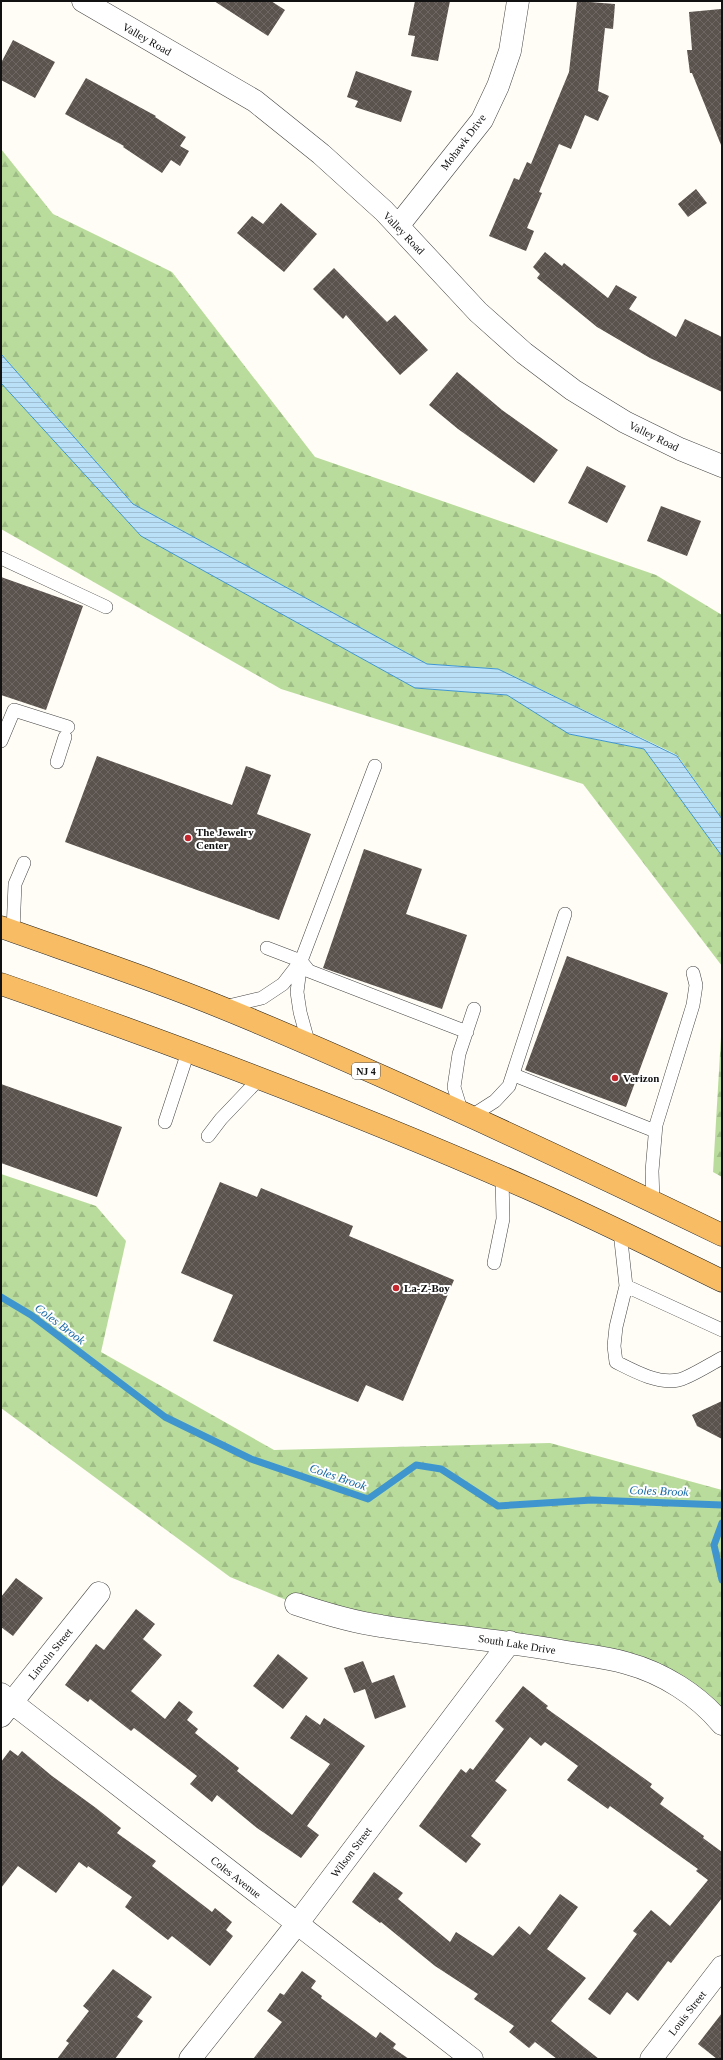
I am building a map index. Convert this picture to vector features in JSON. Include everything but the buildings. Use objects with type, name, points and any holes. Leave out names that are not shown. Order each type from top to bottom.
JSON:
[{"type":"highway","name":"NJ 4","points":[[7,929],[104,963],[310,1045],[466,1115],[722,1235]]},
{"type":"highway","points":[[1,984],[260,1078],[502,1178],[722,1281]]},
{"type":"street","name":"Valley Road","points":[[82,1],[255,101],[321,154],[398,226],[478,312],[524,353],[554,376],[625,422],[680,449],[722,466]]},
{"type":"street","name":"Mohawk Drive","points":[[398,226],[482,120],[498,86],[510,51],[518,1]]},
{"type":"street","name":"Lincoln Street","points":[[4,1704],[99,1593]]},
{"type":"street","name":"South Lake Drive","points":[[296,1604],[329,1615],[380,1626],[510,1642],[626,1663],[657,1674],[686,1691],[714,1714],[722,1724]]},
{"type":"street","name":"Wilson Street","points":[[190,2059],[297,1924],[510,1642]]},
{"type":"street","name":"Coles Avenue","points":[[4,1704],[297,1924],[472,2059]]},
{"type":"street","name":"Louis Street","points":[[651,2059],[722,1967]]},
{"type":"lane","points":[[1,558],[106,607]]},
{"type":"lane","points":[[1,741],[14,710],[67,732],[57,762]]},
{"type":"lane","points":[[310,1045],[300,1012],[297,992],[301,961],[375,766]]},
{"type":"lane","points":[[7,929],[15,884],[24,863]]},
{"type":"lane","points":[[474,1009],[459,1054],[454,1087],[466,1115],[496,1101],[509,1086],[514,1075],[565,914]]},
{"type":"lane","points":[[267,948],[301,961],[309,971],[466,1032]]},
{"type":"lane","points":[[220,1008],[262,998],[283,984],[301,961]]},
{"type":"lane","points":[[653,1202],[652,1171],[655,1131],[679,1046],[693,1005],[696,985],[693,973]]},
{"type":"lane","points":[[165,1122],[188,1052]]},
{"type":"lane","points":[[514,1075],[655,1131]]},
{"type":"lane","points":[[208,1136],[221,1119],[260,1078]]},
{"type":"lane","points":[[494,1263],[503,1219],[502,1178]]},
{"type":"lane","points":[[620,1232],[626,1286],[616,1327],[614,1346],[616,1362],[638,1373],[663,1380],[678,1380],[722,1358]]},
{"type":"lane","points":[[626,1286],[722,1330]]},
{"type":"green space","points":[[1,149],[53,214],[172,272],[315,457],[656,575],[722,615],[722,819],[677,755],[498,669],[427,664],[133,504],[1,354]]},
{"type":"green space","points":[[1,383],[141,536],[415,688],[507,695],[569,734],[644,749],[722,856],[722,966],[583,784],[281,689],[1,529]]},
{"type":"green space","points":[[722,1020],[722,1177],[713,1172]]},
{"type":"green space","points":[[1,1174],[96,1206],[126,1241],[101,1352],[274,1450],[550,1443],[722,1490],[722,1727],[626,1663],[296,1604],[230,1577],[1,1408]]},
{"type":"water","points":[[1,354],[133,504],[427,664],[498,669],[677,756],[722,819],[722,856],[644,749],[569,734],[507,695],[415,688],[141,536],[1,383]]},
{"type":"waterway","name":"Coles Brook","points":[[1,1297],[31,1315],[165,1417],[251,1459],[368,1499],[416,1465],[441,1469],[498,1506],[592,1500],[722,1505]]},
{"type":"waterway","name":"Coles Brook","points":[[722,1523],[714,1545],[722,1580]]},
{"type":"place","name":"The Jewelry Center","points":[[188,838]]},
{"type":"place","name":"Verizon","points":[[615,1078]]},
{"type":"place","name":"La-Z-Boy","points":[[396,1288]]}]
